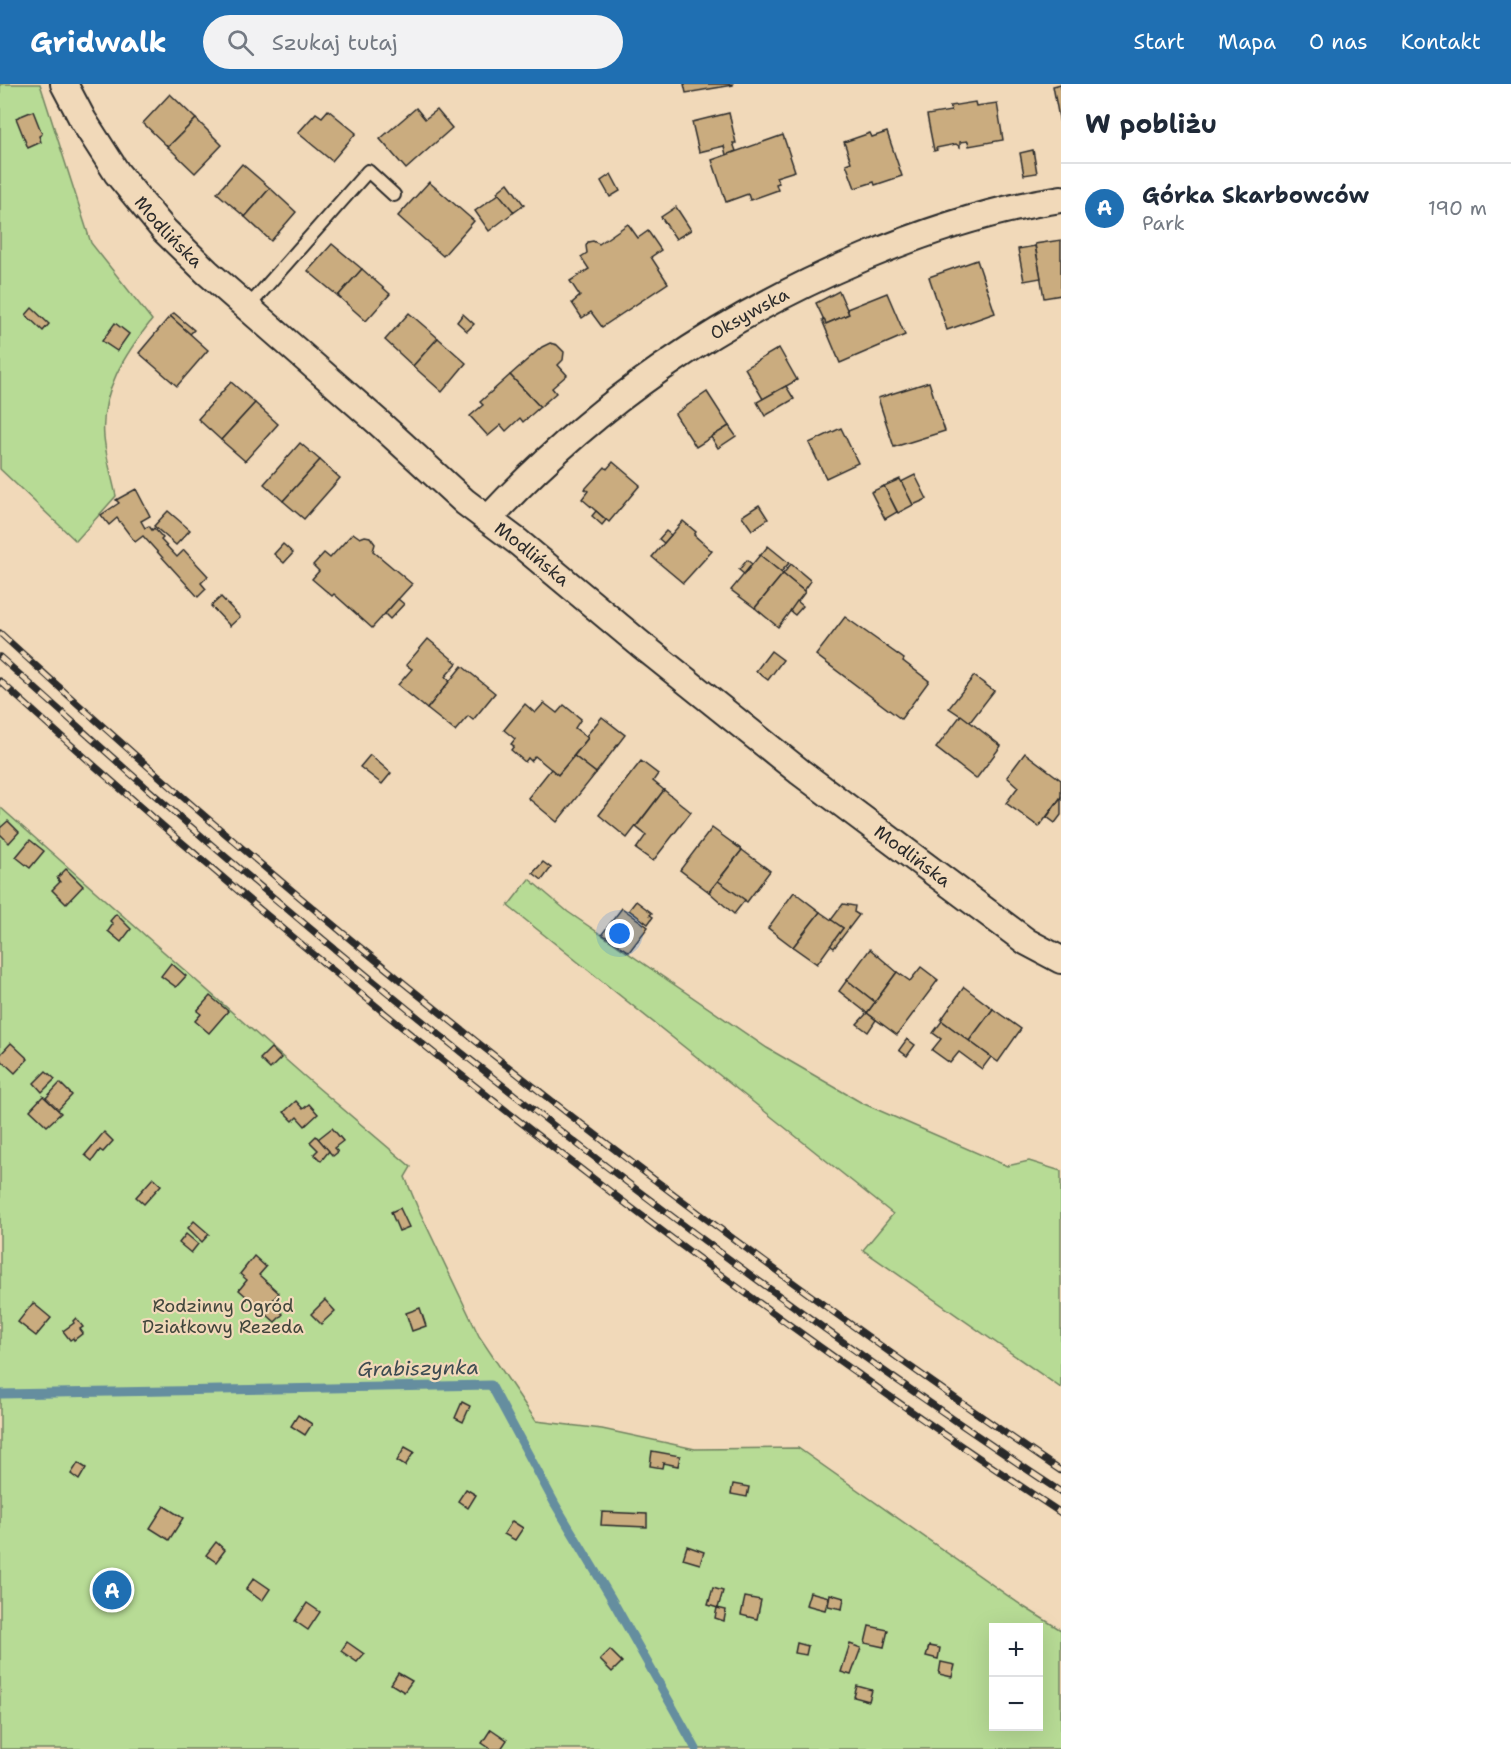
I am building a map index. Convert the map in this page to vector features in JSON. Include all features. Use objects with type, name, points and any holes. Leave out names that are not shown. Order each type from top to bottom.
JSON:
[{"type":"street","name":"Modlińska","points":[[64,84],[83,120],[124,182],[164,230],[207,272],[465,502],[800,772],[1027,942],[1061,960]]},
{"type":"street","name":"Oksywska","points":[[488,519],[538,468],[609,406],[674,357],[752,310],[820,276],[889,247],[966,219],[1061,199]]},
{"type":"lane","points":[[248,307],[368,171],[394,195]]},
{"type":"green space","points":[[0,84],[40,84],[91,243],[152,320],[116,374],[106,405],[104,437],[116,496],[76,541],[0,469]]},
{"type":"green space","name":"Rodzinny Ogród Działkowy Rezeda","points":[[0,807],[303,1075],[411,1167],[405,1177],[479,1336],[536,1421],[602,1429],[695,1449],[798,1448],[1024,1607],[1061,1630],[1061,1749],[0,1749]]},
{"type":"green space","points":[[529,879],[568,912],[767,1048],[862,1103],[1007,1166],[1029,1161],[1061,1171],[1061,1388],[863,1250],[893,1214],[508,906]]},
{"type":"building","points":[[684,84],[733,84],[733,85],[686,93]]},
{"type":"building","points":[[1061,84],[1061,129],[1053,86]]},
{"type":"building","points":[[170,94],[196,119],[168,147],[143,123]]},
{"type":"building","points":[[975,102],[976,106],[997,103],[1003,140],[969,146],[968,141],[960,142],[960,147],[956,144],[936,148],[937,150],[934,151],[927,115],[951,111],[950,106]]},
{"type":"building","points":[[416,108],[425,119],[437,110],[452,128],[406,169],[380,139]]},
{"type":"building","points":[[328,110],[356,133],[332,161],[298,133],[316,113],[322,117]]},
{"type":"building","points":[[33,111],[42,134],[39,136],[41,142],[28,148],[16,118]]},
{"type":"building","points":[[729,113],[736,151],[726,155],[724,146],[699,152],[692,122]]},
{"type":"building","points":[[196,119],[222,145],[195,173],[168,147]]},
{"type":"building","points":[[887,132],[902,176],[875,185],[874,182],[855,188],[846,164],[851,162],[844,142],[870,133],[872,137]]},
{"type":"building","points":[[783,135],[795,171],[776,177],[779,183],[776,184],[778,190],[750,200],[748,194],[726,202],[712,160]]},
{"type":"building","points":[[1033,150],[1037,173],[1024,175],[1020,153]]},
{"type":"building","points":[[242,164],[270,188],[245,217],[217,193]]},
{"type":"building","points":[[611,174],[620,191],[610,197],[601,181]]},
{"type":"building","points":[[429,182],[474,221],[443,256],[398,216]]},
{"type":"building","points":[[508,183],[524,205],[513,213],[497,192]]},
{"type":"building","points":[[270,188],[296,212],[271,241],[245,217]]},
{"type":"building","points":[[499,194],[514,212],[489,231],[475,211]]},
{"type":"building","points":[[676,207],[691,230],[676,239],[661,217]]},
{"type":"building","points":[[628,224],[638,238],[648,231],[661,250],[651,257],[668,283],[602,327],[591,312],[582,318],[572,303],[580,296],[570,281],[589,269],[581,257],[587,253],[588,242],[593,241],[599,244]]},
{"type":"building","points":[[1061,240],[1061,295],[1044,298],[1035,244]]},
{"type":"building","points":[[332,244],[362,269],[338,296],[308,271]]},
{"type":"building","points":[[1035,246],[1041,278],[1024,281],[1018,249]]},
{"type":"building","points":[[977,260],[995,313],[947,330],[929,277]]},
{"type":"building","points":[[362,269],[390,294],[366,321],[338,296]]},
{"type":"building","points":[[839,291],[849,314],[826,324],[816,303]]},
{"type":"building","points":[[887,293],[905,335],[840,363],[822,320],[824,319],[826,324],[849,314],[847,309]]},
{"type":"building","points":[[32,308],[49,324],[43,331],[26,315]]},
{"type":"building","points":[[174,313],[194,330],[190,334],[170,316]]},
{"type":"building","points":[[409,313],[438,338],[413,366],[385,340]]},
{"type":"building","points":[[463,314],[474,324],[467,331],[457,322]]},
{"type":"building","points":[[170,316],[208,350],[177,386],[139,353]]},
{"type":"building","points":[[115,323],[129,334],[117,351],[102,341]]},
{"type":"building","points":[[438,338],[466,363],[442,392],[413,366]]},
{"type":"building","points":[[550,343],[557,345],[564,352],[563,360],[558,365],[567,375],[552,388],[556,393],[540,407],[510,375],[542,347]]},
{"type":"building","points":[[779,348],[797,380],[763,399],[745,368]]},
{"type":"building","points":[[510,375],[540,407],[523,422],[520,418],[506,431],[501,425],[488,436],[470,416],[483,405],[480,402]]},
{"type":"building","points":[[231,382],[255,403],[221,440],[198,419]]},
{"type":"building","points":[[929,382],[945,431],[894,447],[878,398]]},
{"type":"building","points":[[786,386],[794,399],[765,416],[757,402]]},
{"type":"building","points":[[707,392],[729,426],[696,447],[675,414]]},
{"type":"building","points":[[255,403],[278,424],[245,461],[221,440]]},
{"type":"building","points":[[729,426],[736,436],[718,448],[711,437]]},
{"type":"building","points":[[841,428],[858,463],[826,478],[809,443]]},
{"type":"building","points":[[300,443],[320,460],[283,501],[264,484]]},
{"type":"building","points":[[320,460],[340,478],[304,519],[283,501]]},
{"type":"building","points":[[613,462],[640,485],[609,522],[582,499],[588,491],[585,489],[605,467],[607,469]]},
{"type":"building","points":[[915,475],[927,499],[913,505],[901,482]]},
{"type":"building","points":[[900,479],[913,505],[898,513],[884,486]]},
{"type":"building","points":[[884,486],[897,512],[885,519],[871,492]]},
{"type":"building","points":[[136,489],[150,516],[141,521],[145,528],[149,526],[152,530],[154,528],[163,538],[161,540],[177,557],[184,550],[208,576],[201,583],[206,589],[198,597],[143,536],[135,542],[117,518],[109,525],[101,515],[119,503],[116,500]]},
{"type":"building","points":[[759,505],[768,519],[752,530],[742,516]]},
{"type":"building","points":[[168,511],[190,530],[176,545],[154,526]]},
{"type":"building","points":[[596,511],[606,520],[602,525],[592,516]]},
{"type":"building","points":[[683,521],[696,532],[694,535],[712,551],[683,583],[652,557]]},
{"type":"building","points":[[666,531],[671,535],[664,543],[659,539]]},
{"type":"building","points":[[353,533],[360,538],[370,537],[375,544],[373,551],[412,584],[372,628],[334,594],[332,596],[312,579],[319,571],[313,565],[324,553],[330,558]]},
{"type":"building","points":[[283,544],[293,553],[284,563],[274,554]]},
{"type":"building","points":[[768,546],[789,563],[781,572],[760,556]]},
{"type":"building","points":[[760,555],[783,574],[755,608],[731,590]]},
{"type":"building","points":[[747,560],[752,564],[744,574],[739,570]]},
{"type":"building","points":[[791,564],[811,581],[804,591],[783,574]]},
{"type":"building","points":[[783,574],[805,592],[778,627],[755,608]]},
{"type":"building","points":[[221,597],[240,617],[230,626],[211,606]]},
{"type":"building","points":[[398,599],[404,604],[390,619],[385,614]]},
{"type":"building","points":[[797,601],[803,606],[795,615],[790,611]]},
{"type":"building","points":[[845,617],[904,659],[903,661],[929,681],[901,719],[816,655]]},
{"type":"building","points":[[428,639],[457,663],[445,677],[450,681],[427,709],[398,685],[412,669],[406,665]]},
{"type":"building","points":[[771,651],[783,660],[768,680],[756,671]]},
{"type":"building","points":[[462,666],[495,693],[473,720],[468,716],[455,731],[427,709]]},
{"type":"building","points":[[974,676],[994,691],[970,722],[949,708]]},
{"type":"building","points":[[544,703],[557,713],[564,705],[581,719],[575,728],[588,738],[558,775],[535,756],[531,761],[528,758],[525,762],[511,750],[514,746],[511,744],[515,739],[504,730],[525,704],[535,713]]},
{"type":"building","points":[[961,715],[1001,746],[976,779],[936,748]]},
{"type":"building","points":[[602,717],[625,735],[596,773],[574,756],[588,738],[586,736]]},
{"type":"building","points":[[1025,753],[1061,780],[1061,797],[1039,827],[1006,803],[1018,787],[1007,777]]},
{"type":"building","points":[[370,755],[391,773],[382,784],[360,767]]},
{"type":"building","points":[[574,756],[596,773],[557,822],[528,798],[551,769],[558,775]]},
{"type":"building","points":[[641,761],[658,774],[653,781],[664,790],[627,838],[599,815]]},
{"type":"building","points":[[664,790],[691,812],[653,861],[636,849],[646,835],[636,827]]},
{"type":"building","points":[[1061,797],[1061,815],[1055,823],[1047,817]]},
{"type":"building","points":[[8,821],[19,832],[9,843],[0,834],[0,828]]},
{"type":"building","points":[[712,828],[742,850],[709,892],[680,870]]},
{"type":"building","points":[[30,840],[44,851],[30,868],[16,857]]},
{"type":"building","points":[[742,850],[770,871],[747,902],[718,881]]},
{"type":"building","points":[[543,862],[551,868],[542,880],[533,873]]},
{"type":"building","points":[[66,869],[83,886],[66,904],[52,890],[60,882],[57,878]]},
{"type":"building","points":[[718,881],[745,900],[734,914],[709,892]]},
{"type":"building","points":[[794,892],[820,912],[793,947],[768,928]]},
{"type":"building","points":[[636,901],[652,913],[650,915],[653,917],[648,924],[629,910]]},
{"type":"building","points":[[843,904],[855,906],[854,912],[859,915],[834,948],[830,945],[843,928],[831,920]]},
{"type":"building","points":[[622,908],[648,927],[629,952],[602,934]]},
{"type":"building","points":[[820,912],[843,928],[817,964],[793,947]]},
{"type":"building","points":[[116,914],[131,929],[121,942],[108,931],[113,924],[110,921]]},
{"type":"building","points":[[870,949],[897,972],[875,1002],[847,980]]},
{"type":"building","points":[[171,963],[186,976],[176,987],[161,976]]},
{"type":"building","points":[[921,967],[938,980],[897,1035],[867,1013],[897,972],[910,981]]},
{"type":"building","points":[[847,980],[875,1002],[867,1013],[839,991]]},
{"type":"building","points":[[964,987],[993,1009],[969,1041],[941,1020]]},
{"type":"building","points":[[210,996],[228,1011],[209,1033],[195,1021],[201,1014],[197,1011]]},
{"type":"building","points":[[993,1009],[1021,1029],[998,1062],[969,1041]]},
{"type":"building","points":[[867,1013],[876,1020],[868,1032],[857,1024]]},
{"type":"building","points":[[942,1021],[991,1057],[982,1069],[959,1052],[950,1063],[932,1050],[941,1039],[933,1033]]},
{"type":"building","points":[[907,1039],[915,1045],[907,1056],[899,1050]]},
{"type":"building","points":[[11,1043],[28,1059],[15,1073],[0,1059],[0,1055]]},
{"type":"building","points":[[271,1048],[281,1058],[270,1069],[260,1059]]},
{"type":"building","points":[[46,1071],[55,1079],[42,1092],[34,1083]]},
{"type":"building","points":[[60,1083],[72,1095],[58,1110],[46,1098]]},
{"type":"building","points":[[43,1096],[61,1113],[47,1126],[30,1110]]},
{"type":"building","points":[[296,1101],[303,1109],[309,1104],[318,1114],[305,1126],[297,1117],[293,1121],[284,1112]]},
{"type":"building","points":[[332,1128],[343,1141],[334,1148],[338,1152],[333,1156],[318,1139]]},
{"type":"building","points":[[104,1132],[113,1141],[103,1152],[100,1150],[92,1161],[85,1155]]},
{"type":"building","points":[[316,1136],[329,1151],[321,1161],[314,1154],[318,1150],[310,1142]]},
{"type":"building","points":[[153,1178],[161,1185],[144,1204],[136,1197]]},
{"type":"building","points":[[400,1208],[409,1227],[399,1231],[391,1212]]},
{"type":"building","points":[[194,1221],[209,1234],[202,1242],[188,1228]]},
{"type":"building","points":[[186,1234],[198,1244],[191,1253],[179,1243]]},
{"type":"building","points":[[254,1256],[266,1267],[259,1275],[279,1293],[270,1303],[283,1314],[275,1322],[239,1290],[247,1280],[240,1274]]},
{"type":"building","points":[[325,1300],[335,1311],[321,1324],[311,1314]]},
{"type":"building","points":[[33,1303],[51,1318],[36,1336],[18,1322]]},
{"type":"building","points":[[420,1308],[426,1326],[412,1331],[406,1313]]},
{"type":"building","points":[[76,1318],[83,1327],[80,1329],[83,1333],[74,1340],[73,1338],[70,1340],[63,1331],[74,1323]]},
{"type":"building","points":[[462,1402],[470,1406],[463,1422],[455,1418]]},
{"type":"building","points":[[298,1415],[312,1424],[305,1435],[291,1426]]},
{"type":"building","points":[[405,1447],[414,1452],[405,1466],[397,1461]]},
{"type":"building","points":[[652,1451],[680,1456],[678,1466],[663,1463],[662,1468],[650,1466]]},
{"type":"building","points":[[78,1463],[86,1468],[79,1480],[71,1474]]},
{"type":"building","points":[[733,1484],[749,1487],[747,1497],[731,1494]]},
{"type":"building","points":[[466,1489],[476,1495],[468,1508],[458,1501]]},
{"type":"building","points":[[164,1506],[183,1518],[169,1540],[150,1528]]},
{"type":"building","points":[[602,1512],[647,1514],[647,1527],[601,1525]]},
{"type":"building","points":[[512,1521],[523,1528],[515,1540],[504,1534]]},
{"type":"building","points":[[216,1542],[225,1550],[216,1562],[206,1555]]},
{"type":"building","points":[[687,1546],[704,1552],[700,1564],[683,1559]]},
{"type":"building","points":[[254,1578],[270,1589],[262,1601],[246,1589]]},
{"type":"building","points":[[713,1588],[723,1591],[718,1608],[708,1605]]},
{"type":"building","points":[[810,1592],[829,1597],[825,1610],[806,1605]]},
{"type":"building","points":[[830,1594],[844,1598],[842,1609],[828,1606]]},
{"type":"building","points":[[745,1597],[761,1600],[757,1619],[741,1615]]},
{"type":"building","points":[[307,1603],[320,1612],[308,1630],[295,1621]]},
{"type":"building","points":[[717,1608],[726,1610],[724,1621],[715,1618]]},
{"type":"building","points":[[869,1626],[888,1630],[884,1647],[865,1643]]},
{"type":"building","points":[[347,1642],[364,1654],[357,1662],[341,1651]]},
{"type":"building","points":[[797,1643],[808,1646],[806,1655],[795,1653]]},
{"type":"building","points":[[850,1644],[861,1648],[851,1675],[841,1672]]},
{"type":"building","points":[[929,1646],[940,1648],[938,1659],[926,1656]]},
{"type":"building","points":[[610,1650],[622,1662],[612,1672],[600,1660]]},
{"type":"building","points":[[941,1662],[955,1665],[952,1677],[939,1674]]},
{"type":"building","points":[[398,1673],[412,1681],[404,1692],[391,1684]]},
{"type":"building","points":[[857,1686],[872,1690],[869,1701],[854,1697]]},
{"type":"building","points":[[491,1729],[507,1740],[501,1749],[491,1749],[482,1743]]},
{"type":"waterway","name":"Grabiszynka","points":[[0,1394],[491,1385],[555,1504],[696,1749]]},
{"type":"railway","points":[[0,633],[253,857],[515,1072],[784,1276],[1061,1471]]},
{"type":"railway","points":[[0,657],[234,864],[333,948],[535,1111],[742,1269],[847,1345],[1061,1492]]},
{"type":"railway","points":[[0,681],[253,904],[514,1117],[784,1321],[1061,1513]]},
{"type":"place","name":"Górka Skarbowców","points":[[112,1590]]}]
